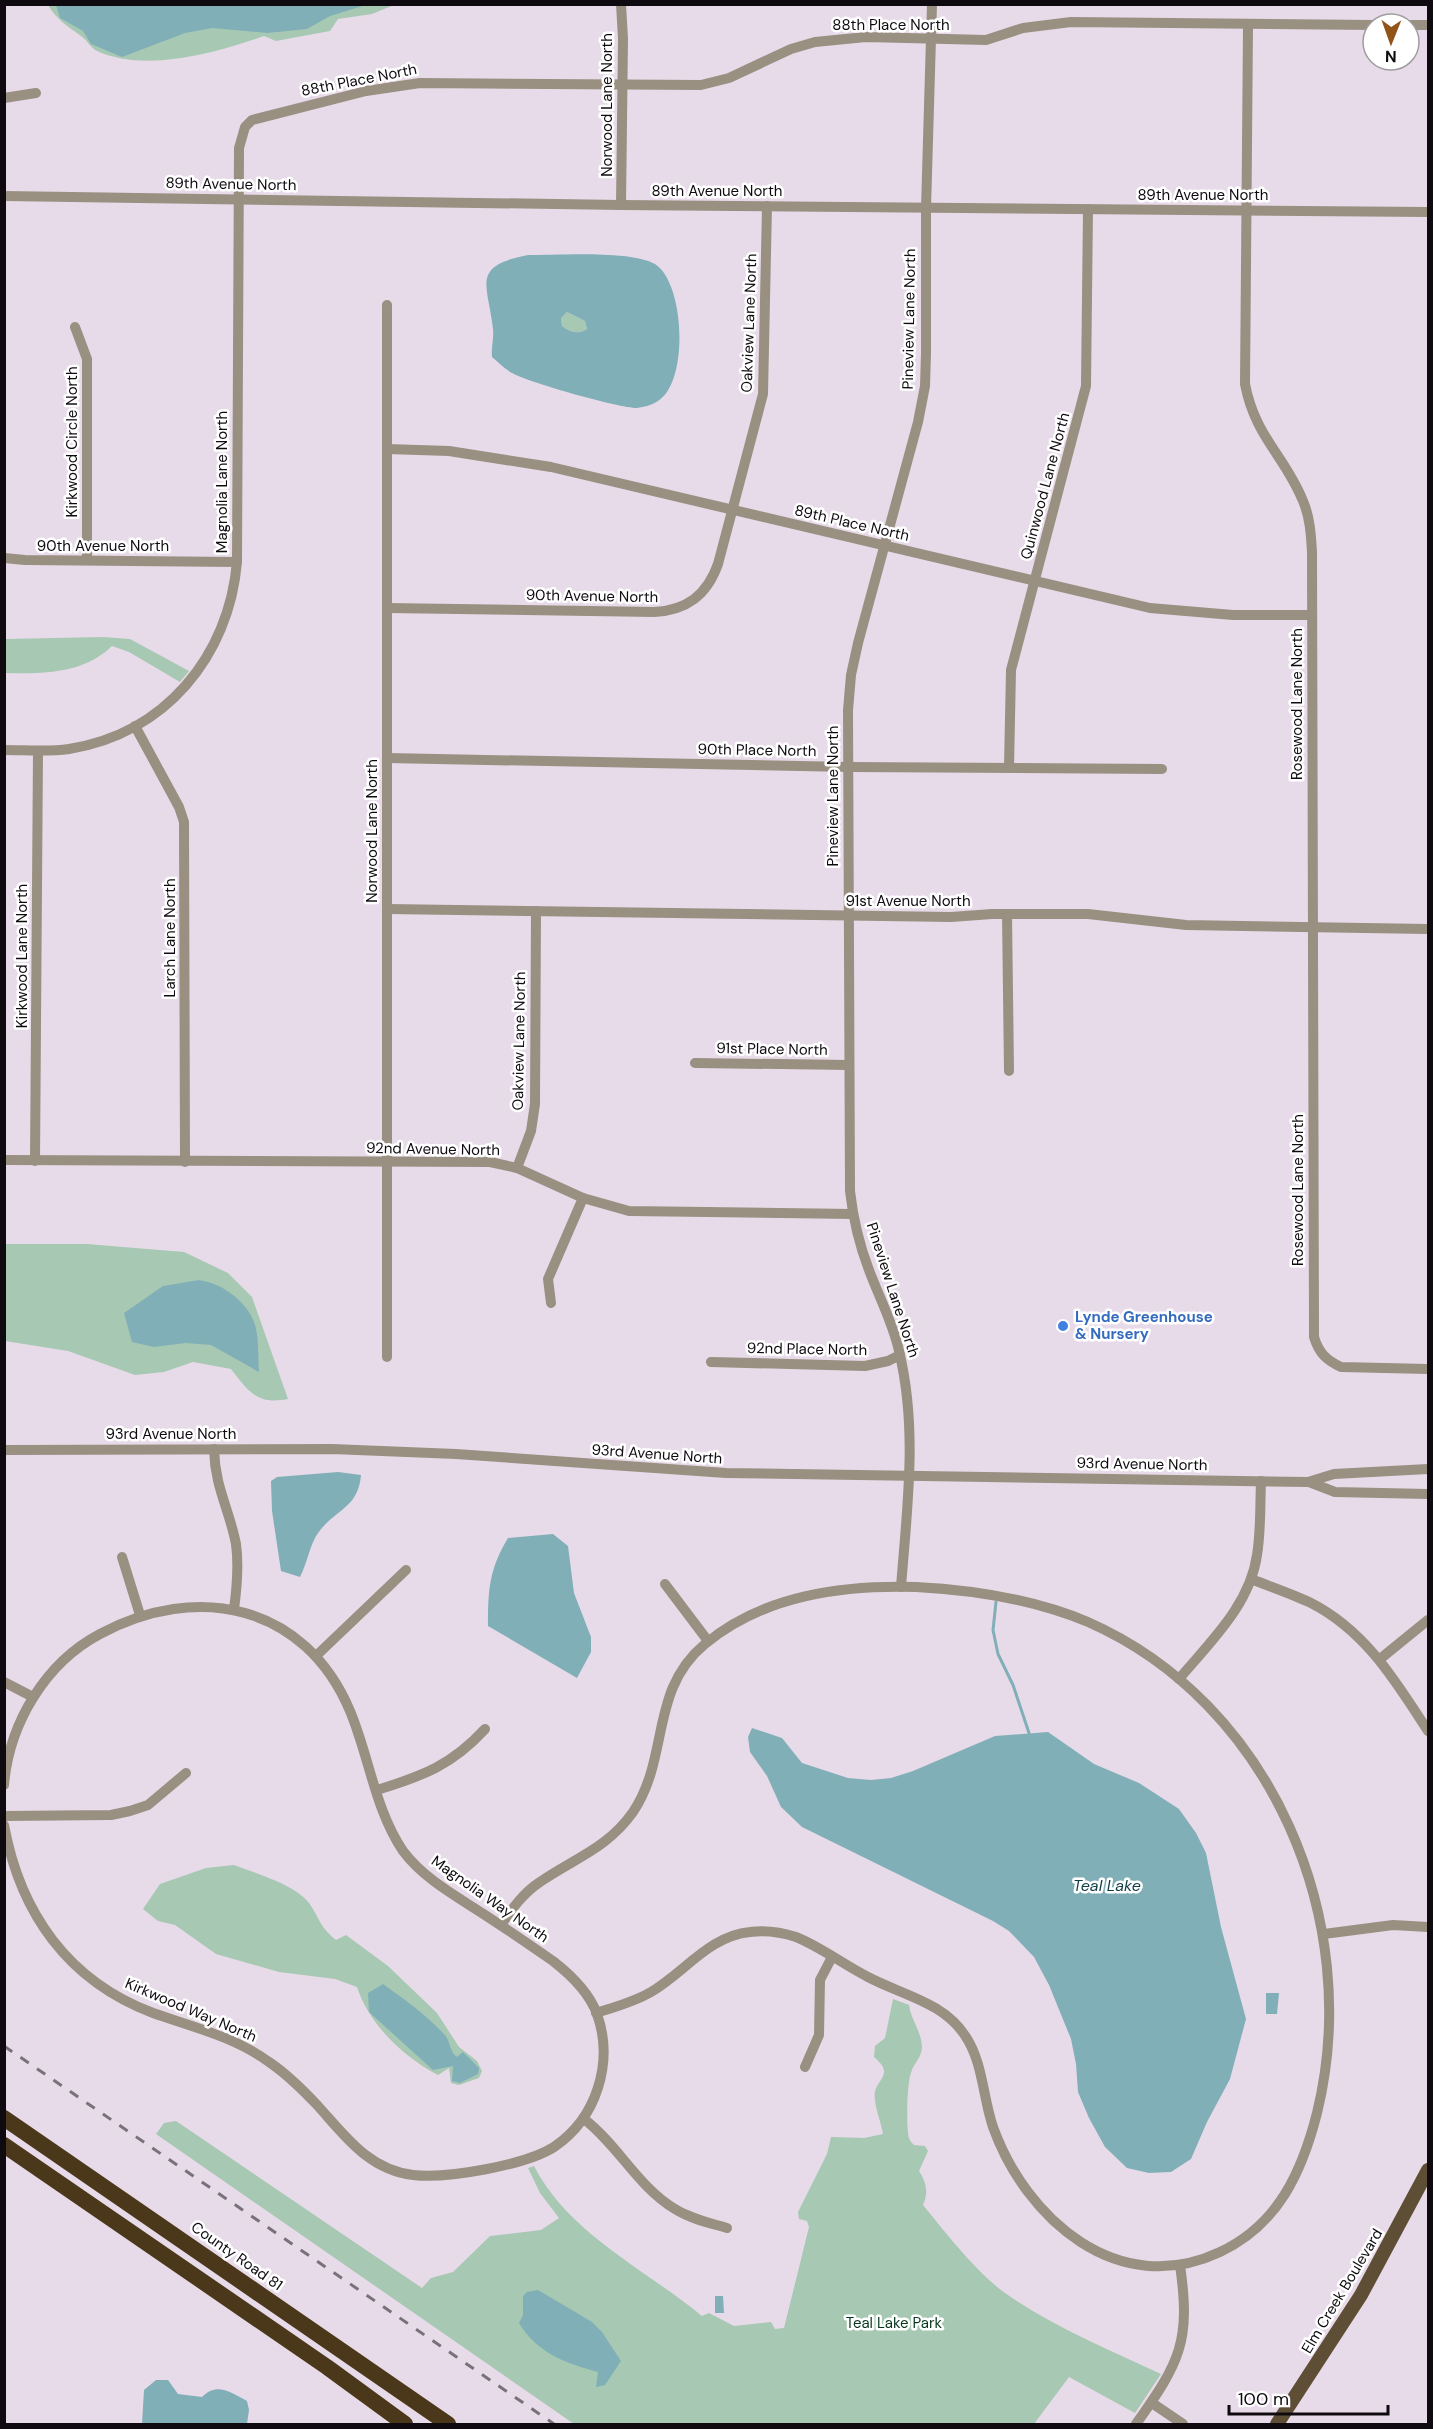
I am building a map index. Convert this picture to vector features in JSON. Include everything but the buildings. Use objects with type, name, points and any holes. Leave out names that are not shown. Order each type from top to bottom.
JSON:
[{"type":"highway","name":"County Road 81","points":[[4,2118],[448,2424]]},
{"type":"highway","points":[[4,2145],[405,2424]]},
{"type":"main road","name":"Elm Creek Boulevard","points":[[1277,2424],[1361,2295],[1428,2170]]},
{"type":"street","name":"Norwood Lane North","points":[[621,4],[623,85],[621,205]]},
{"type":"street","name":"Pineview Lane North","points":[[901,1587],[909,1477],[910,1424],[900,1355],[857,1236],[850,1191],[849,767],[851,675],[918,422],[925,386],[926,208],[932,4]]},
{"type":"street","name":"88th Place North","points":[[239,199],[241,137],[245,127],[262,115],[366,91],[420,83],[623,85],[716,83],[791,49],[840,38],[986,40],[1023,28],[1071,22],[1361,25]]},
{"type":"street","name":"Rosewood Lane North","points":[[1248,25],[1245,384],[1255,419],[1265,440],[1293,480],[1304,503],[1312,552],[1314,1337],[1318,1350],[1328,1361],[1341,1367],[1428,1369]]},
{"type":"street","points":[[4,98],[36,93]]},
{"type":"street","name":"89th Avenue North","points":[[4,196],[621,205],[1428,212]]},
{"type":"street","name":"Magnolia Lane North","points":[[135,726],[184,688],[207,660],[230,609],[237,562],[239,199]]},
{"type":"street","name":"Oakview Lane North","points":[[733,510],[763,394],[767,206]]},
{"type":"street","name":"Quinwood Lane North","points":[[1009,767],[1011,670],[1086,386],[1088,209]]},
{"type":"street","name":"Norwood Lane North","points":[[387,305],[387,1357]]},
{"type":"street","name":"Kirkwood Circle North","points":[[75,327],[87,359],[87,560]]},
{"type":"street","name":"89th Place North","points":[[387,449],[449,451],[495,457],[733,510],[1035,582],[1171,610],[1233,615],[1311,615]]},
{"type":"street","name":"90th Avenue North","points":[[387,608],[669,612],[684,607],[706,589],[718,564],[733,510]]},
{"type":"street","name":"90th Avenue North","points":[[4,558],[237,562]]},
{"type":"street","points":[[4,750],[69,749],[92,743],[135,726]]},
{"type":"street","name":"Larch Lane North","points":[[135,726],[179,807],[184,822],[185,1162]]},
{"type":"street","name":"Kirkwood Lane North","points":[[35,1161],[38,751]]},
{"type":"street","name":"90th Place North","points":[[387,758],[849,767],[1162,769]]},
{"type":"street","name":"91st Avenue North","points":[[387,909],[951,917],[1088,914],[1163,924],[1428,929]]},
{"type":"street","name":"Oakview Lane North","points":[[517,1168],[531,1131],[535,1104],[536,911]]},
{"type":"street","points":[[1007,914],[1009,1071]]},
{"type":"street","name":"91st Place North","points":[[695,1063],[849,1065]]},
{"type":"street","name":"92nd Avenue North","points":[[4,1160],[490,1162],[517,1168],[583,1198],[629,1211],[853,1214]]},
{"type":"street","points":[[551,1303],[548,1280],[583,1198]]},
{"type":"street","name":"92nd Place North","points":[[711,1362],[865,1365],[888,1361],[900,1355]]},
{"type":"street","points":[[4,1785],[10,1753],[33,1697],[69,1656],[92,1638],[140,1615],[171,1609],[234,1609],[239,1568],[230,1520],[216,1482],[214,1449]]},
{"type":"street","name":"93rd Avenue North","points":[[4,1450],[376,1451],[726,1473],[909,1477],[1308,1482],[1334,1474],[1428,1469]]},
{"type":"street","points":[[1179,1679],[1228,1620],[1242,1600],[1251,1580],[1260,1534],[1261,1481]]},
{"type":"street","name":"93rd Avenue North","points":[[1308,1482],[1335,1492],[1428,1494]]},
{"type":"street","points":[[122,1557],[140,1615]]},
{"type":"street","points":[[317,1655],[406,1570]]},
{"type":"street","points":[[1251,1580],[1313,1604],[1342,1623],[1380,1659],[1428,1731]]},
{"type":"street","points":[[665,1584],[708,1641]]},
{"type":"street","points":[[501,1925],[529,1890],[594,1851],[614,1835],[630,1816],[653,1771],[667,1698],[676,1677],[688,1659],[708,1641],[758,1612],[799,1597],[852,1588],[901,1587],[962,1590],[993,1594],[1060,1611],[1122,1640],[1179,1679],[1233,1734],[1259,1770],[1300,1848],[1324,1934],[1330,2000],[1327,2058],[1312,2130],[1293,2183],[1269,2217],[1254,2230],[1220,2252],[1180,2265],[1145,2264],[1111,2257],[1079,2243],[1058,2228],[1020,2183],[1004,2154],[992,2123],[972,2048],[963,2032],[939,2010],[872,1979],[793,1936],[773,1932],[734,1934],[716,1942],[652,1991],[596,2013]]},
{"type":"street","name":"Magnolia Way North","points":[[234,1609],[275,1624],[317,1655],[346,1702],[392,1830],[403,1850],[419,1869],[437,1884],[501,1925],[570,1975],[585,1992],[596,2013],[603,2042],[603,2063],[595,2096],[584,2119]]},
{"type":"street","points":[[1380,1659],[1428,1620]]},
{"type":"street","points":[[4,1682],[33,1697]]},
{"type":"street","points":[[377,1790],[439,1768],[458,1756],[485,1729]]},
{"type":"street","points":[[4,1816],[111,1815],[130,1811],[148,1805],[186,1773]]},
{"type":"street","name":"Kirkwood Way North","points":[[4,1825],[16,1878],[48,1935],[69,1960],[93,1981],[122,1999],[240,2044],[268,2061],[294,2081],[355,2149],[370,2159],[411,2175],[454,2174],[509,2163],[542,2153],[566,2137],[584,2119]]},
{"type":"street","points":[[1324,1934],[1393,1925],[1428,1927]]},
{"type":"street","points":[[805,2067],[819,2036],[819,1980],[832,1957]]},
{"type":"street","points":[[584,2119],[612,2144],[658,2197],[676,2210],[727,2228]]},
{"type":"street","points":[[1136,2424],[1170,2374],[1184,2337],[1186,2314],[1180,2265]]},
{"type":"street","points":[[1152,2403],[1184,2424]]},
{"type":"green space","points":[[48,5],[394,5],[372,14],[338,19],[330,31],[276,41],[264,36],[203,54],[158,60],[137,60],[97,51],[58,18]]},
{"type":"green space","points":[[567,312],[585,321],[587,329],[574,332],[562,326],[561,318]]},
{"type":"green space","points":[[103,637],[130,639],[189,671],[180,682],[129,652],[112,646],[101,655],[75,667],[48,672],[5,673],[5,639]]},
{"type":"green space","points":[[5,1244],[87,1244],[184,1252],[228,1273],[252,1297],[288,1399],[269,1400],[255,1395],[231,1369],[193,1362],[164,1372],[135,1375],[68,1351],[5,1341]]},
{"type":"green space","points":[[234,1865],[274,1880],[295,1891],[309,1903],[323,1926],[336,1940],[346,1935],[388,1966],[437,2013],[459,2047],[477,2061],[482,2071],[479,2078],[459,2085],[451,2083],[449,2068],[438,2075],[412,2059],[379,2026],[362,2001],[357,1987],[335,1979],[279,1972],[216,1954],[175,1925],[158,1921],[143,1909],[160,1884],[206,1868]]},
{"type":"green space","name":"Teal Lake Park","points":[[893,1999],[909,2005],[922,2042],[919,2058],[910,2078],[907,2116],[910,2140],[914,2145],[925,2146],[928,2151],[919,2171],[926,2187],[923,2205],[973,2263],[1005,2293],[1061,2327],[1161,2374],[1135,2413],[1069,2377],[1034,2424],[574,2424],[156,2134],[164,2123],[176,2121],[422,2288],[431,2278],[453,2272],[490,2236],[541,2230],[559,2218],[540,2193],[528,2168],[534,2166],[549,2190],[567,2212],[588,2231],[702,2316],[709,2313],[734,2326],[771,2322],[775,2329],[784,2328],[809,2227],[807,2221],[799,2219],[798,2212],[827,2154],[831,2137],[864,2138],[883,2134],[875,2093],[884,2069],[874,2057],[875,2046],[885,2038]]},
{"type":"water","points":[[56,4],[366,5],[330,16],[307,29],[267,33],[212,28],[185,33],[122,57],[91,44],[83,31],[60,18]]},
{"type":"water","points":[[594,254],[630,257],[655,264],[665,275],[677,311],[679,354],[675,374],[668,390],[651,405],[637,408],[627,407],[538,383],[514,374],[492,357],[493,329],[487,279],[490,271],[510,259],[528,255]],"holes":[[[567,312],[585,321],[587,329],[574,332],[562,326],[561,318]]]},
{"type":"water","points":[[199,1280],[225,1289],[249,1312],[258,1339],[259,1372],[211,1345],[186,1343],[154,1347],[132,1342],[124,1313],[163,1286]]},
{"type":"water","points":[[338,1472],[361,1475],[359,1486],[351,1502],[318,1533],[300,1577],[281,1571],[272,1511],[271,1481],[277,1477]]},
{"type":"water","points":[[553,1534],[568,1546],[574,1593],[591,1637],[591,1652],[577,1678],[488,1626],[488,1602],[493,1570],[508,1538]]},
{"type":"water","name":"Teal Lake","points":[[752,1728],[782,1738],[802,1763],[848,1778],[871,1780],[891,1778],[913,1771],[995,1736],[1048,1732],[1094,1764],[1139,1783],[1179,1809],[1196,1833],[1206,1853],[1221,1927],[1246,2019],[1230,2079],[1207,2122],[1191,2159],[1171,2172],[1149,2173],[1127,2168],[1105,2147],[1078,2092],[1071,2039],[1049,1985],[1034,1957],[1009,1931],[993,1921],[802,1827],[781,1807],[767,1776],[750,1752],[748,1737]]},
{"type":"water","points":[[383,1984],[436,2026],[446,2036],[454,2055],[457,2057],[463,2052],[479,2068],[478,2074],[460,2083],[452,2081],[453,2066],[433,2070],[369,2012],[368,1993]]},
{"type":"water","points":[[1266,1993],[1279,1993],[1277,2014],[1266,2014]]},
{"type":"water","points":[[538,2290],[592,2322],[602,2332],[621,2361],[605,2385],[596,2387],[598,2372],[574,2365],[553,2355],[534,2342],[526,2333],[519,2323],[523,2315],[523,2296],[527,2292]]},
{"type":"water","points":[[715,2296],[723,2296],[724,2313],[715,2313]]},
{"type":"water","points":[[156,2380],[168,2380],[178,2394],[202,2397],[218,2389],[235,2394],[247,2401],[249,2410],[247,2424],[142,2424],[144,2390]]},
{"type":"waterway","points":[[996,1602],[993,1630],[998,1654],[1013,1685],[1029,1733]]},
{"type":"railway","points":[[4,2046],[554,2424]]},
{"type":"place","name":"Lynde Greenhouse & Nursery","points":[[1063,1326]]}]
